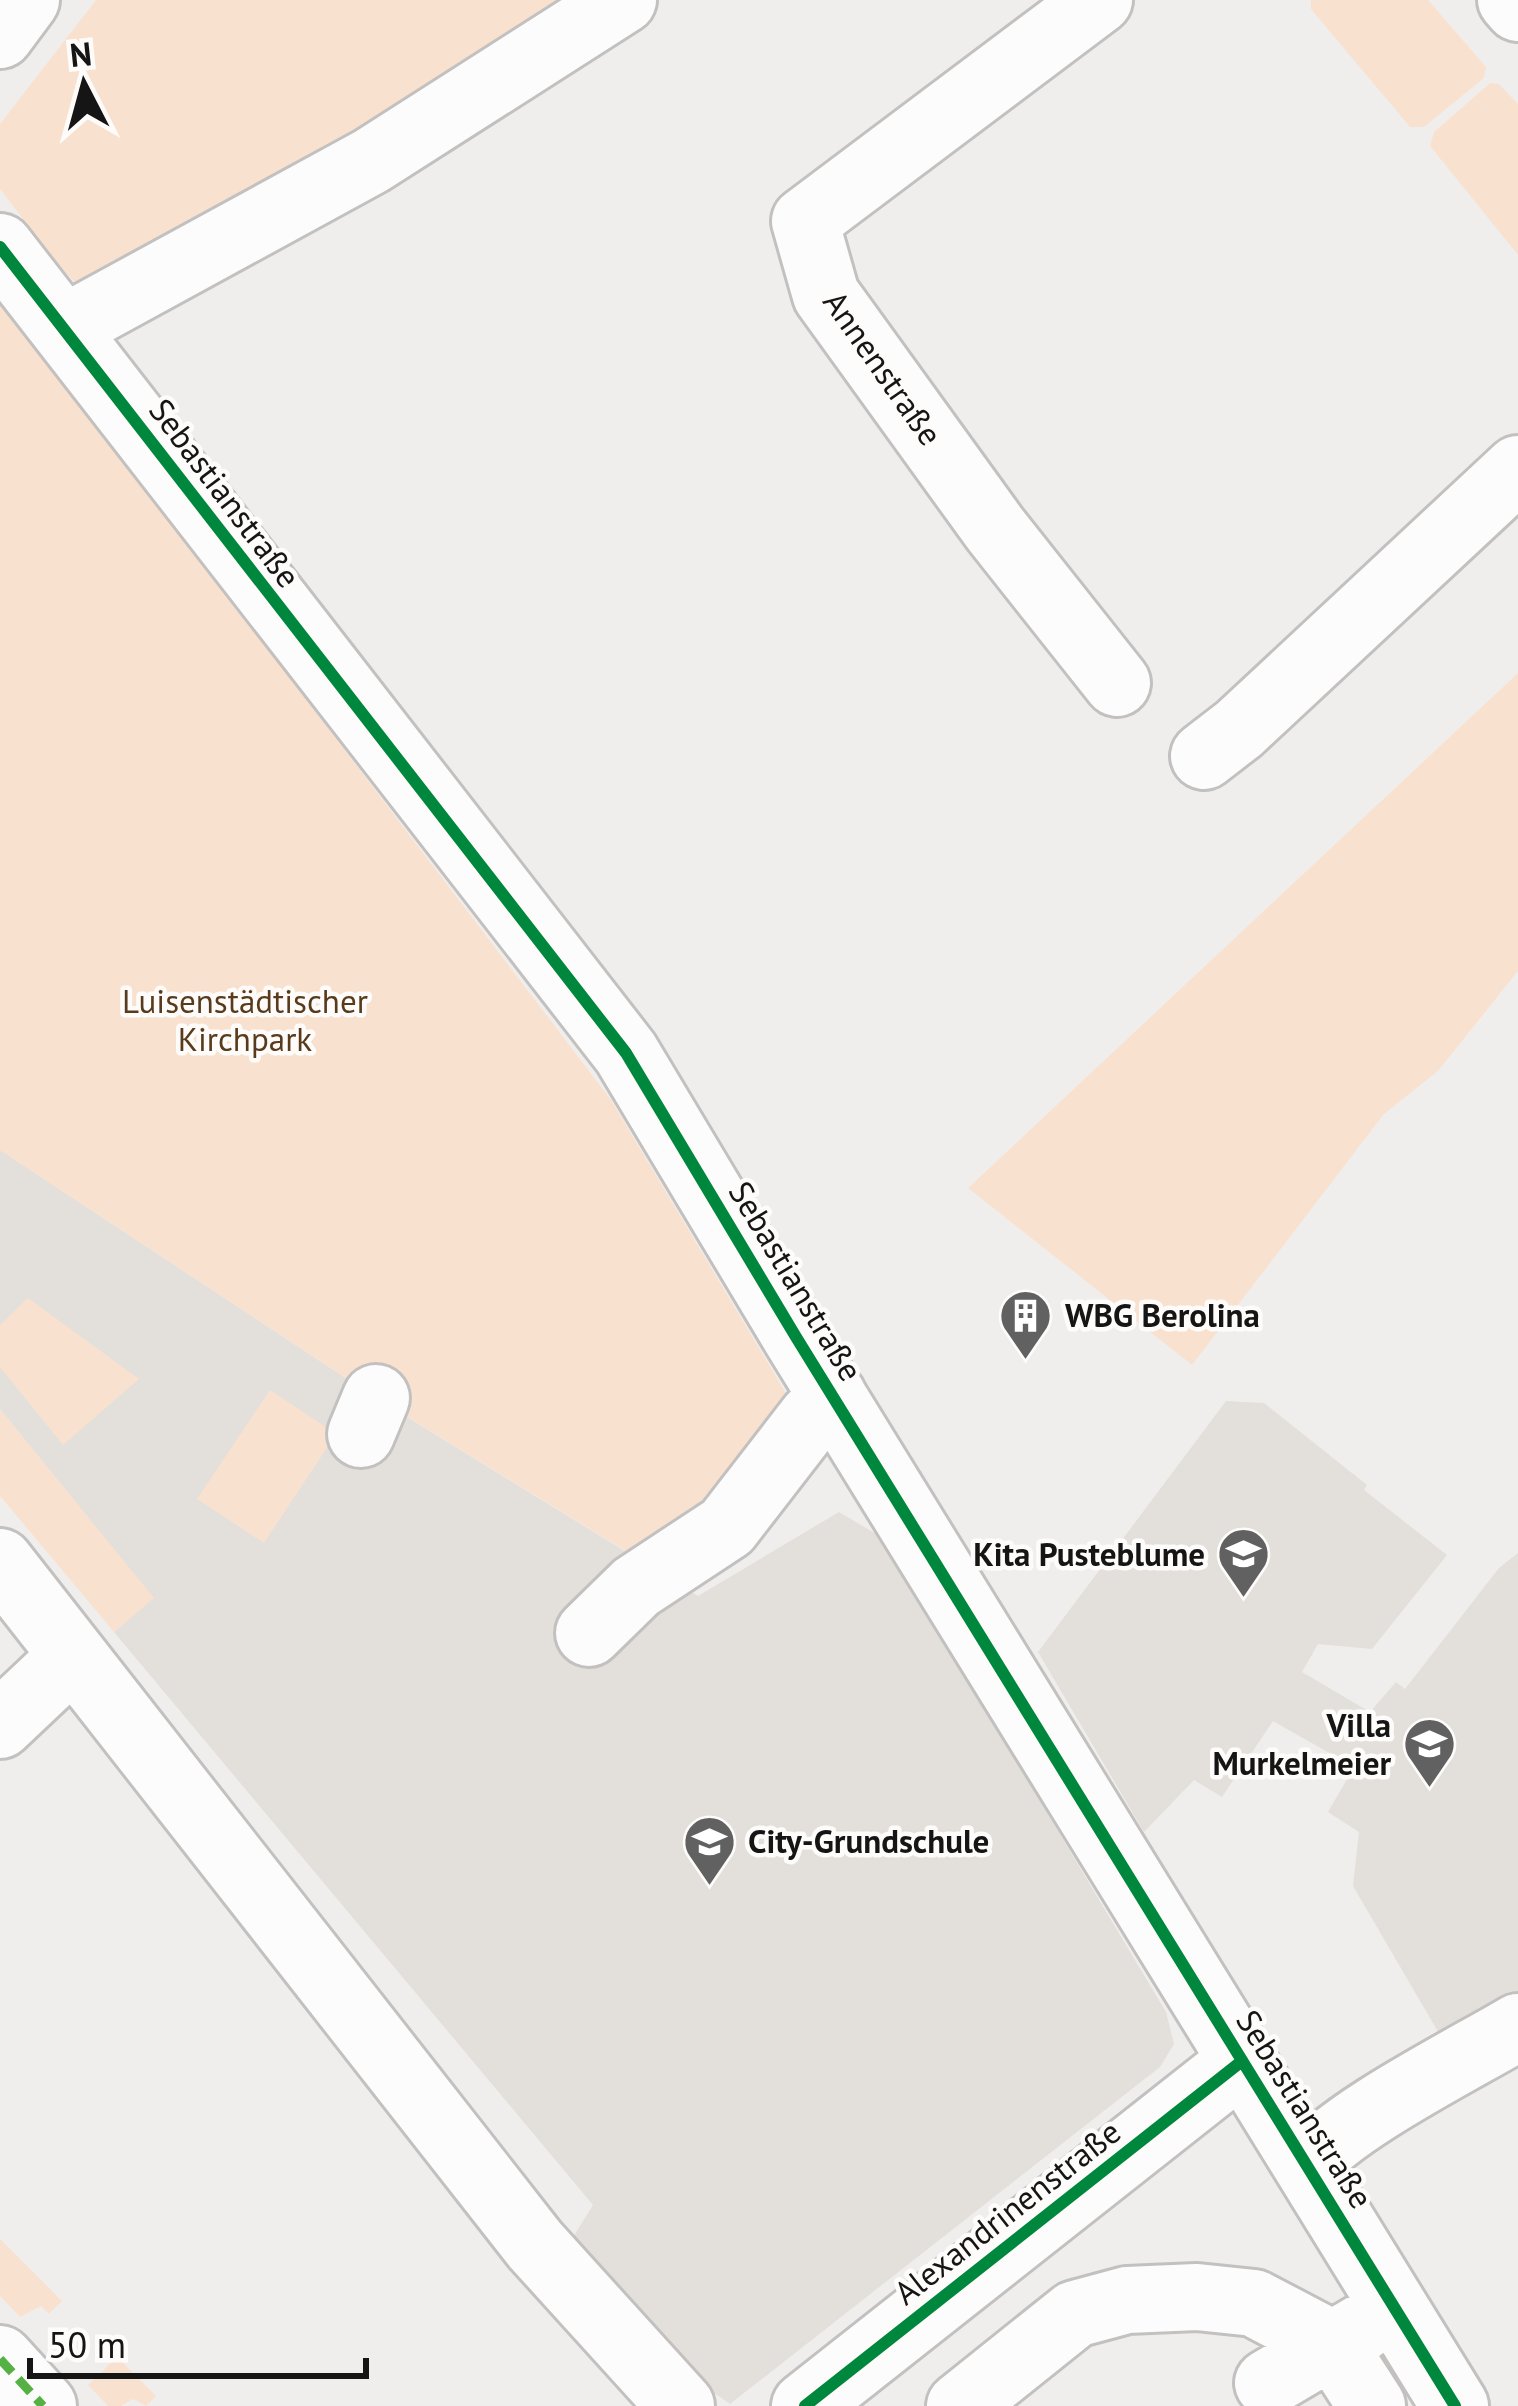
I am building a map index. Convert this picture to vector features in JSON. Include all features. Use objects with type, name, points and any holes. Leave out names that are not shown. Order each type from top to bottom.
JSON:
[{"type":"street","points":[[0,34],[26,0]]},
{"type":"street","points":[[65,328],[371,161],[623,0]]},
{"type":"street","name":"Annenstraße","points":[[1099,0],[805,221],[826,295],[995,529],[1117,683]]},
{"type":"street","points":[[1510,0],[1518,8]]},
{"type":"street","name":"Sebastianstraße","points":[[0,247],[626,1053],[1455,2406]]},
{"type":"street","points":[[1204,756],[1239,729],[1518,469]]},
{"type":"street","points":[[589,1633],[636,1587],[727,1527],[833,1396]]},
{"type":"street","points":[[0,1562],[535,2245],[681,2406]]},
{"type":"street","points":[[0,1725],[74,1655]]},
{"type":"street","name":"Sebastianstraße","points":[[1307,2166],[1316,2153],[1375,2111],[1518,2027]]},
{"type":"street","name":"Alexandrinenstraße","points":[[805,2406],[1242,2061]]},
{"type":"street","points":[[960,2406],[1075,2314],[1127,2300],[1197,2297],[1255,2303],[1332,2344],[1372,2406]]},
{"type":"street","points":[[1268,2383],[1396,2308]]},
{"type":"street","points":[[889,2339],[929,2389],[935,2406]]},
{"type":"street","points":[[0,2361],[43,2406]]},
{"type":"shaded area","name":"City-Grundschule","points":[[0,1150],[376,1398],[698,1596],[839,1512],[883,1538],[1166,2012],[1174,2044],[1160,2067],[730,2404],[646,2345],[560,2258],[593,2205],[114,1632],[153,1598],[0,1409]]},
{"type":"shaded area","points":[[1226,1401],[1264,1403],[1447,1555],[1372,1649],[1318,1644],[1302,1672],[1370,1712],[1396,1682],[1405,1689],[1499,1568],[1518,1553],[1518,1999],[1444,2042],[1353,1886],[1359,1832],[1328,1812],[1354,1767],[1273,1721],[1222,1797],[1194,1780],[1144,1832],[1038,1652]]},
{"type":"green space","points":[[96,0],[606,0],[92,301],[0,189],[0,124]]},
{"type":"green space","points":[[1311,0],[1428,0],[1486,67],[1484,78],[1424,127],[1410,127],[1311,9]]},
{"type":"green space","points":[[1490,83],[1499,84],[1518,104],[1518,255],[1430,146],[1434,132]]},
{"type":"green space","name":"Luisenstädtischer Kirchpark","points":[[0,297],[611,1100],[790,1400],[750,1465],[644,1562],[376,1398],[0,1150]]},
{"type":"green space","points":[[1518,673],[1518,971],[1438,1071],[1384,1114],[1192,1365],[968,1188]]},
{"type":"green space","points":[[28,1298],[139,1379],[63,1445],[0,1367],[0,1325]]},
{"type":"green space","points":[[270,1390],[336,1434],[264,1543],[197,1499]]},
{"type":"green space","points":[[0,1409],[154,1598],[114,1632],[0,1496]]},
{"type":"green space","points":[[0,2239],[62,2301],[49,2314],[41,2306],[20,2317],[0,2296]]},
{"type":"green space","points":[[117,2357],[156,2396],[146,2406],[133,2399],[108,2406],[88,2385]]},
{"type":"marked path","points":[[0,2359],[43,2406]]},
{"type":"cycle path","points":[[0,247],[626,1053],[1455,2406]]},
{"type":"cycle path","points":[[805,2406],[1242,2061]]},
{"type":"place","name":"WBG Berolina","points":[[1026,1361]]},
{"type":"place","name":"Kita Pusteblume","points":[[1244,1600]]},
{"type":"place","name":"Villa Murkelmeier","points":[[1430,1790]]},
{"type":"place","name":"City-Grundschule","points":[[709,1887]]}]
